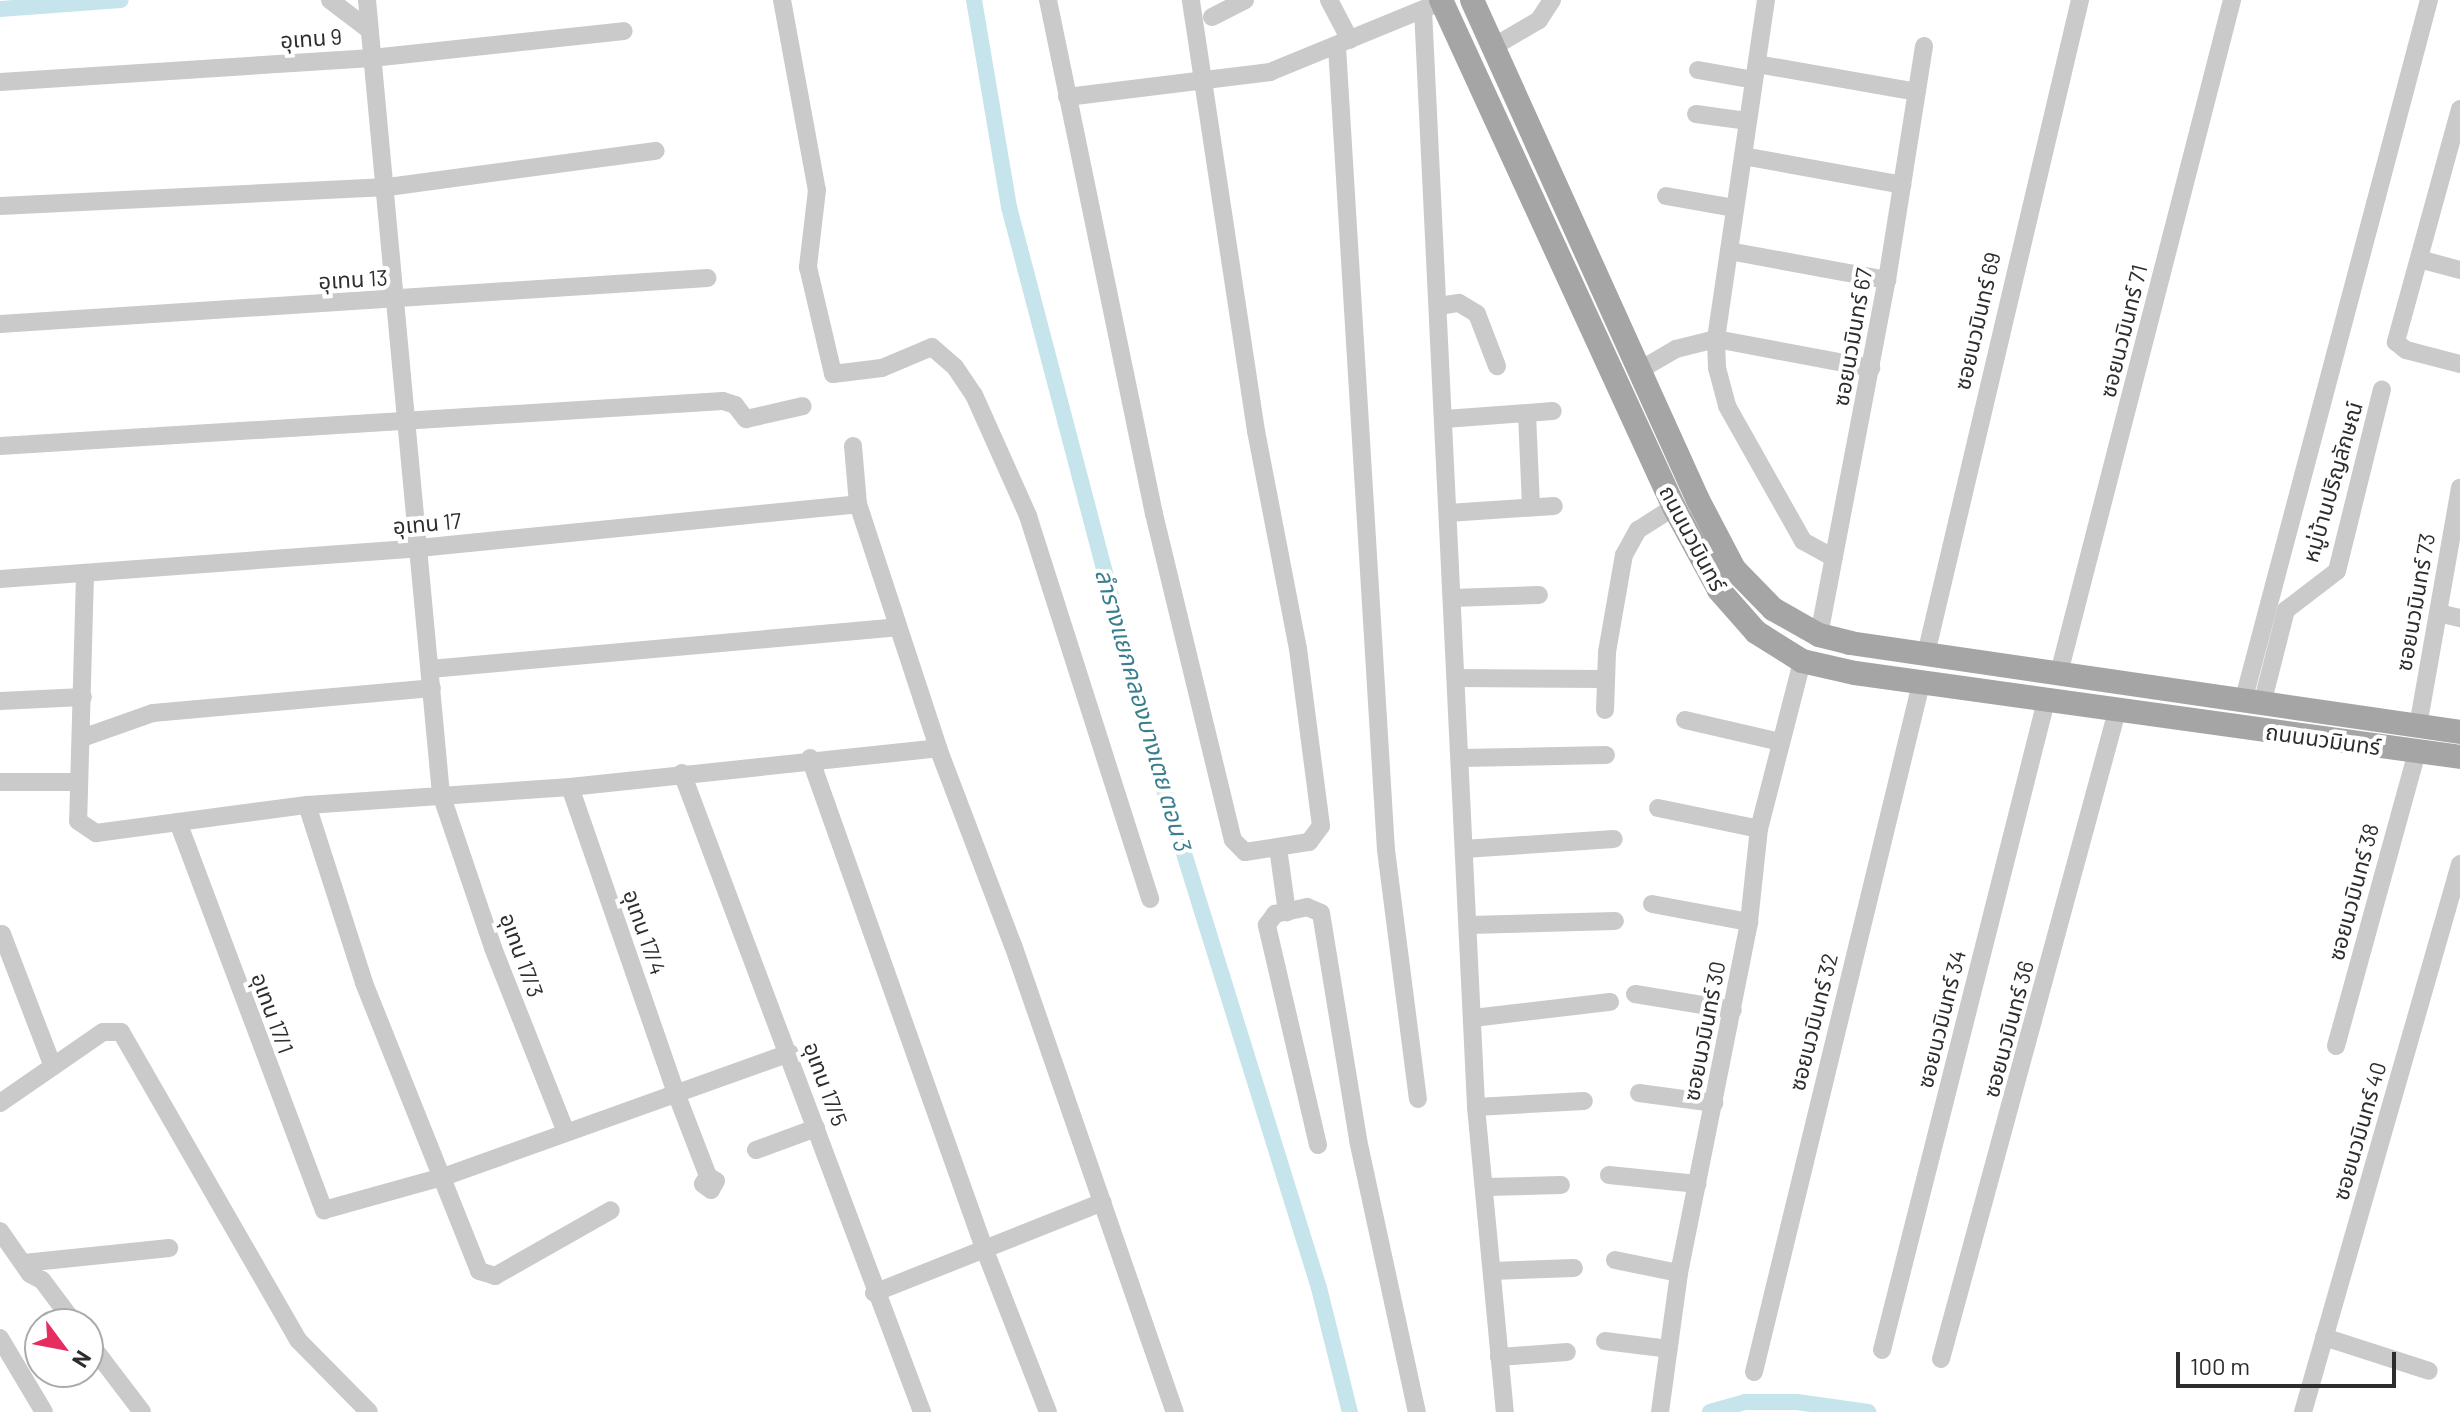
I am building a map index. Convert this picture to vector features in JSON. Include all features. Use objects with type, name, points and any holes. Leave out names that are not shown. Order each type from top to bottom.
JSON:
[{"type":"main road","name":"ถนนนวมินทร์","points":[[1472,0],[1734,569],[1773,609],[1819,635],[1926,654],[2460,732]]},
{"type":"main road","name":"ถนนนวมินทร์","points":[[1435,3],[1674,507],[1735,611],[1756,632],[1802,661],[1921,684],[2460,757]]},
{"type":"street","points":[[330,0],[368,29]]},
{"type":"street","name":"อุเทน 17/3","points":[[367,0],[388,187],[441,794],[493,948],[565,1130]]},
{"type":"street","points":[[782,0],[817,190],[808,267],[833,374],[882,368],[932,347],[955,367],[974,395],[1028,516],[1150,899]]},
{"type":"street","points":[[1048,0],[1154,514],[1233,840],[1245,852],[1309,842],[1321,826],[1298,649],[1256,431],[1191,0]]},
{"type":"street","points":[[1212,17],[1245,0]]},
{"type":"street","points":[[1329,0],[1343,43],[1386,850],[1418,1099]]},
{"type":"street","points":[[1493,47],[1539,20],[1552,0]]},
{"type":"street","points":[[1766,0],[1716,339],[1727,406],[1803,541],[1834,558]]},
{"type":"street","name":"ซอยนวมินทร์ 69","points":[[1926,654],[2080,0]]},
{"type":"street","name":"ซอยนวมินทร์ 71","points":[[2059,673],[2232,0]]},
{"type":"street","points":[[2252,703],[2429,0]]},
{"type":"street","points":[[1067,97],[1270,72],[1435,3],[1439,306],[1476,1107],[1505,1412]]},
{"type":"street","name":"อุเทน 9","points":[[0,82],[372,58],[624,31]]},
{"type":"street","name":"ซอยนวมินทร์ 67","points":[[1819,635],[1887,280],[1924,46]]},
{"type":"street","points":[[1698,70],[1756,72],[1917,92]]},
{"type":"street","points":[[2460,109],[2452,173],[2419,259],[2396,342],[2406,350],[2460,364]]},
{"type":"street","points":[[1696,114],[1747,121]]},
{"type":"street","points":[[0,206],[388,187],[656,151]]},
{"type":"street","points":[[1743,156],[1902,185]]},
{"type":"street","points":[[1666,196],[1735,208]]},
{"type":"street","points":[[1729,251],[1887,280]]},
{"type":"street","points":[[2419,259],[2460,270]]},
{"type":"street","name":"อุเทน 13","points":[[0,324],[708,278]]},
{"type":"street","points":[[1439,306],[1459,303],[1477,314],[1497,366]]},
{"type":"street","points":[[1640,370],[1676,349],[1716,339],[1871,368]]},
{"type":"street","name":"หมู่บ้านปริญลักษณ์","points":[[2252,703],[2286,610],[2337,571],[2382,389]]},
{"type":"street","points":[[0,446],[723,401],[735,405],[746,419],[803,406]]},
{"type":"street","points":[[1445,419],[1553,411]]},
{"type":"street","points":[[1527,414],[1531,507]]},
{"type":"street","points":[[853,446],[858,504],[897,627],[1175,1412]]},
{"type":"street","name":"ซอยนวมินทร์ 73","points":[[2418,726],[2460,488]]},
{"type":"street","name":"อุเทน 17","points":[[0,579],[419,548],[858,504]]},
{"type":"street","points":[[1448,513],[1554,506]]},
{"type":"street","points":[[1605,710],[1604,679],[1629,541],[1674,507]]},
{"type":"street","points":[[85,575],[78,821],[96,833],[307,805],[570,787],[810,758],[938,748]]},
{"type":"street","points":[[1452,598],[1539,595]]},
{"type":"street","points":[[2438,613],[2460,618]]},
{"type":"street","points":[[430,669],[897,627]]},
{"type":"street","name":"ซอยนวมินทร์ 30","points":[[1660,1412],[1679,1273],[1749,922],[1759,829],[1802,661]]},
{"type":"street","points":[[1456,678],[1604,679]]},
{"type":"street","name":"ซอยนวมินทร์ 32","points":[[1754,1372],[1921,684]]},
{"type":"street","points":[[82,738],[153,713],[432,688]]},
{"type":"street","points":[[0,701],[83,697]]},
{"type":"street","name":"ซอยนวมินทร์ 34","points":[[1882,1350],[2046,701]]},
{"type":"street","name":"ซอยนวมินทร์ 36","points":[[1941,1359],[2117,711]]},
{"type":"street","points":[[1685,720],[1780,742]]},
{"type":"street","name":"ซอยนวมินทร์ 38","points":[[2336,1046],[2417,752]]},
{"type":"street","points":[[1462,758],[1606,755]]},
{"type":"street","points":[[810,758],[984,1248],[1048,1412]]},
{"type":"street","name":"อุเทน 17/5","points":[[682,773],[790,1053],[874,1293],[922,1412]]},
{"type":"street","points":[[0,782],[79,782]]},
{"type":"street","name":"อุเทน 17/4","points":[[570,787],[676,1093],[708,1176]]},
{"type":"street","points":[[307,805],[364,983],[446,1176],[479,1271],[487,1276],[504,1272],[611,1210]]},
{"type":"street","points":[[1658,808],[1759,829]]},
{"type":"street","name":"อุเทน 17/1","points":[[178,822],[318,1202],[333,1211],[446,1176]]},
{"type":"street","points":[[1464,849],[1614,839]]},
{"type":"street","points":[[1278,848],[1287,912]]},
{"type":"street","name":"ซอยนวมินทร์ 40","points":[[2303,1412],[2460,864]]},
{"type":"street","points":[[1652,904],[1749,922]]},
{"type":"street","points":[[1318,1145],[1267,925],[1275,914],[1307,907],[1321,913],[1358,1140],[1417,1412]]},
{"type":"street","points":[[1469,925],[1615,921]]},
{"type":"street","points":[[2,934],[53,1067]]},
{"type":"street","points":[[1635,994],[1733,1010]]},
{"type":"street","points":[[1473,1018],[1610,1002]]},
{"type":"street","points":[[0,1103],[103,1032],[121,1032],[298,1340],[369,1412]]},
{"type":"street","points":[[446,1176],[565,1130],[790,1053]]},
{"type":"street","points":[[1639,1093],[1714,1103]]},
{"type":"street","points":[[1476,1107],[1584,1101]]},
{"type":"street","points":[[756,1150],[816,1128]]},
{"type":"street","points":[[1609,1175],[1698,1184]]},
{"type":"street","points":[[1486,1187],[1561,1185]]},
{"type":"street","points":[[874,1293],[1103,1202]]},
{"type":"street","points":[[0,1231],[62,1308]]},
{"type":"street","points":[[24,1263],[169,1248]]},
{"type":"street","points":[[1615,1260],[1679,1273]]},
{"type":"street","points":[[1492,1271],[1574,1268]]},
{"type":"street","points":[[2324,1337],[2429,1371]]},
{"type":"street","points":[[0,1338],[44,1412]]},
{"type":"street","points":[[1605,1341],[1669,1349]]},
{"type":"street","points":[[1499,1357],[1567,1352]]},
{"type":"street","points":[[104,1362],[142,1412]]},
{"type":"waterway","name":"ลำรางแยกคลองบางเตย ตอน 3","points":[[0,9],[121,0]]},
{"type":"waterway","name":"ลำรางแยกคลองบางเตย ตอน 3","points":[[974,0],[1009,207],[1150,744],[1319,1288],[1350,1412]]},
{"type":"waterway","points":[[1710,1412],[1745,1402],[1797,1402],[1868,1412]]}]
